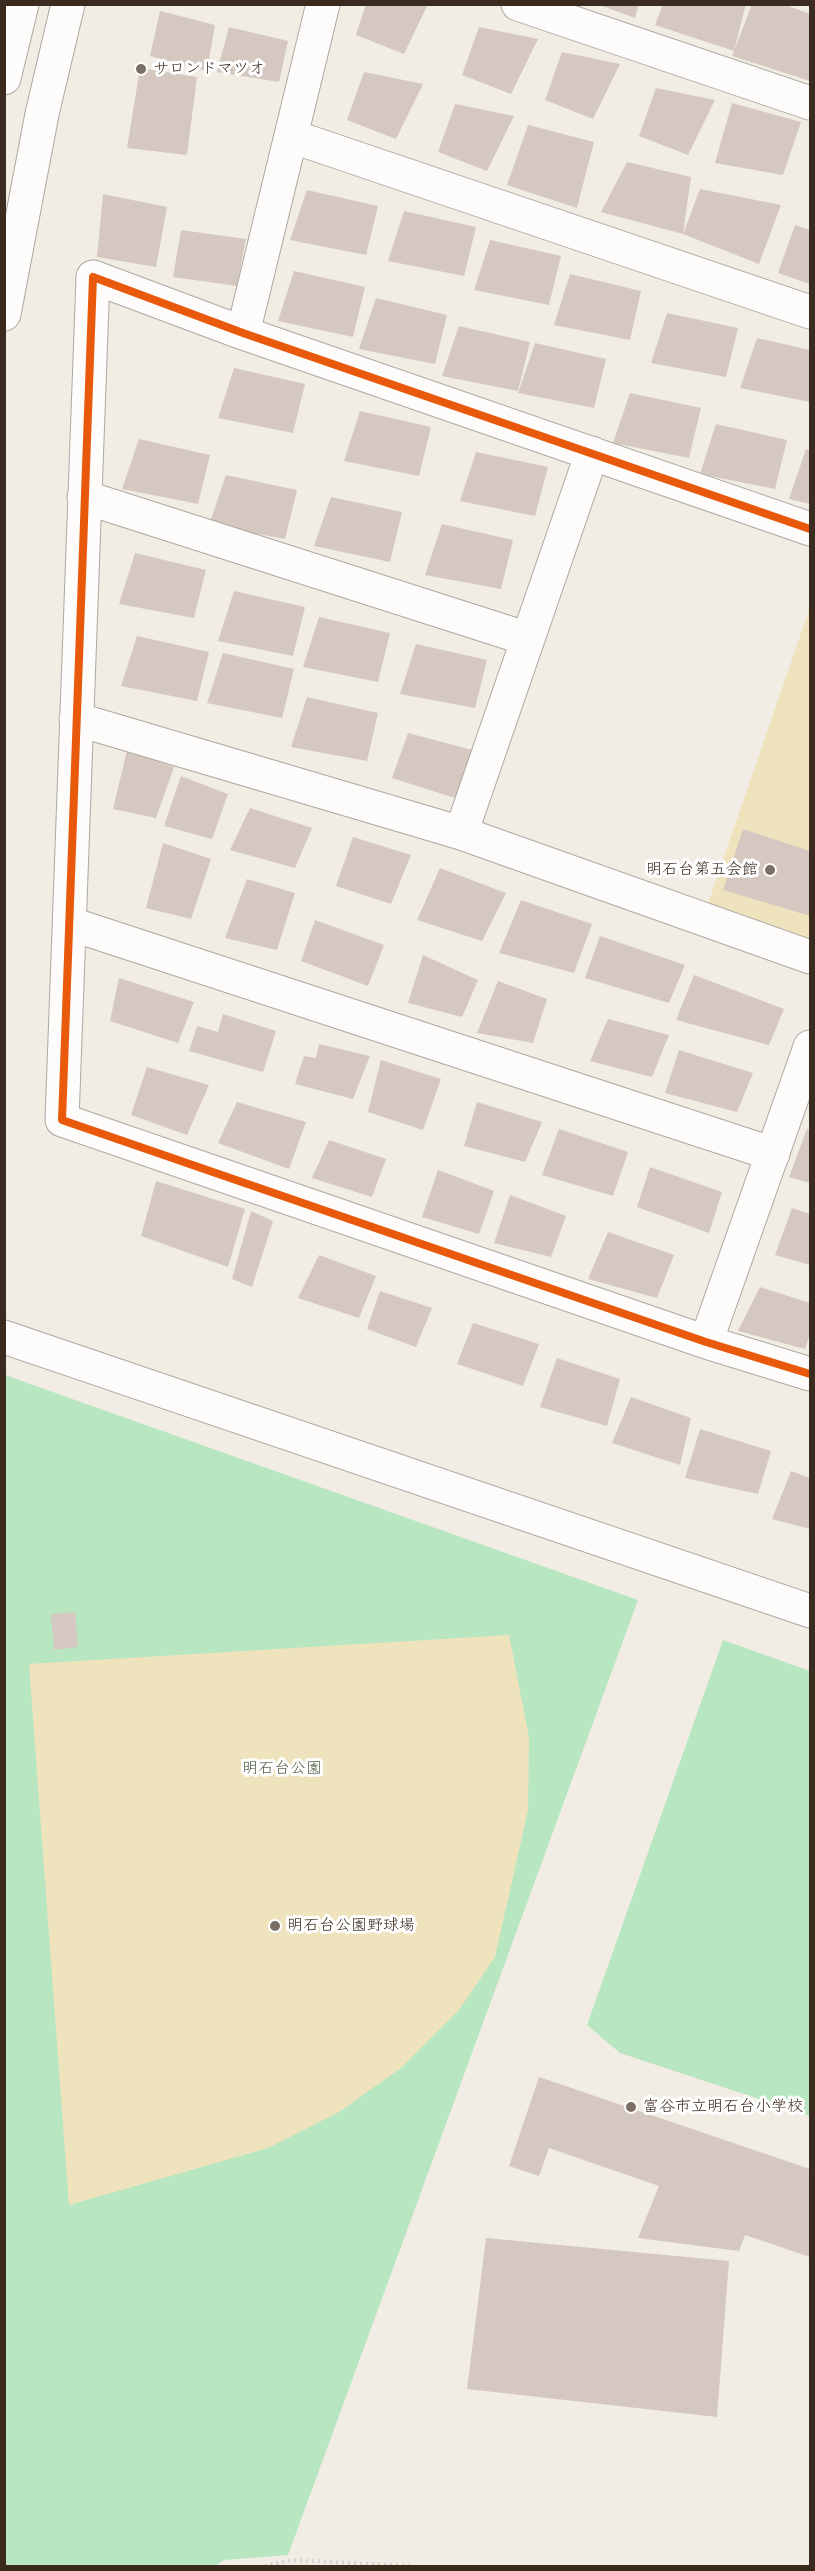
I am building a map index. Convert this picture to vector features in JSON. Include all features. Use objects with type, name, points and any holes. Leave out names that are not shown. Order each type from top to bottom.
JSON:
[{"type":"street","points":[[4,78],[22,4]]},
{"type":"street","points":[[4,314],[42,114],[68,4]]},
{"type":"street","points":[[243,333],[323,4]]},
{"type":"street","points":[[518,4],[810,103]]},
{"type":"street","points":[[291,136],[810,312]]},
{"type":"street","points":[[810,529],[243,333],[93,277],[62,1120],[706,1342],[810,1374]]},
{"type":"street","points":[[461,833],[592,453]]},
{"type":"street","points":[[84,496],[528,639]]},
{"type":"street","points":[[76,719],[461,833],[810,957]]},
{"type":"street","points":[[71,924],[773,1154]]},
{"type":"street","points":[[706,1342],[810,1047]]},
{"type":"street","points":[[4,1337],[810,1611]]},
{"type":"path","points":[[265,2566],[292,2560],[412,2566]]},
{"type":"green space","name":"明石台公園","points":[[5,1375],[638,1600],[288,2555],[224,2560],[215,2566],[5,2566]]},
{"type":"green space","points":[[723,1640],[810,1671],[810,2116],[620,2053],[587,2025]]},
{"type":"sand","points":[[810,607],[810,943],[707,906]]},
{"type":"sand","name":"明石台公園野球場","points":[[509,1635],[529,1737],[528,1810],[495,1957],[459,2010],[401,2068],[339,2112],[268,2148],[69,2205],[29,1664]]},
{"type":"building","points":[[366,4],[428,4],[404,54],[356,35]]},
{"type":"building","points":[[597,4],[639,4],[635,18]]},
{"type":"building","points":[[663,4],[746,4],[734,51],[655,25]]},
{"type":"building","points":[[752,4],[783,4],[810,14],[810,81],[732,56]]},
{"type":"building","points":[[160,11],[215,25],[207,71],[150,56]]},
{"type":"building","points":[[229,27],[288,41],[279,82],[217,72]]},
{"type":"building","points":[[479,27],[538,39],[511,94],[462,75]]},
{"type":"building","points":[[562,52],[620,64],[593,119],[545,100]]},
{"type":"building","points":[[140,68],[197,77],[187,155],[127,148]]},
{"type":"building","points":[[364,72],[423,84],[396,139],[347,120]]},
{"type":"building","points":[[656,88],[715,100],[688,155],[639,136]]},
{"type":"building","points":[[732,103],[801,122],[783,175],[715,163]]},
{"type":"building","points":[[455,104],[514,116],[487,171],[438,152]]},
{"type":"building","points":[[528,125],[594,142],[577,208],[507,185]]},
{"type":"building","points":[[627,162],[691,177],[683,234],[601,212]]},
{"type":"building","points":[[700,189],[781,205],[759,264],[683,234]]},
{"type":"building","points":[[307,190],[378,206],[366,255],[290,240]]},
{"type":"building","points":[[103,194],[167,207],[156,267],[97,257]]},
{"type":"building","points":[[404,211],[476,227],[464,276],[388,261]]},
{"type":"building","points":[[795,225],[810,230],[810,284],[778,273]]},
{"type":"building","points":[[181,230],[246,239],[237,286],[173,277]]},
{"type":"building","points":[[490,240],[561,256],[549,305],[474,290]]},
{"type":"building","points":[[294,271],[365,287],[353,337],[278,321]]},
{"type":"building","points":[[570,274],[641,291],[630,340],[554,325]]},
{"type":"building","points":[[376,298],[447,315],[435,364],[359,349]]},
{"type":"building","points":[[667,313],[738,328],[726,377],[651,363]]},
{"type":"building","points":[[459,326],[530,342],[518,391],[442,376]]},
{"type":"building","points":[[757,338],[810,350],[810,402],[740,388]]},
{"type":"building","points":[[535,343],[606,359],[594,408],[518,393]]},
{"type":"building","points":[[234,368],[305,384],[293,433],[218,418]]},
{"type":"building","points":[[630,393],[701,408],[689,458],[613,443]]},
{"type":"building","points":[[360,411],[431,427],[419,476],[344,461]]},
{"type":"building","points":[[716,424],[787,440],[775,489],[700,474]]},
{"type":"building","points":[[139,439],[210,455],[198,504],[122,489]]},
{"type":"building","points":[[806,449],[810,451],[810,504],[789,499]]},
{"type":"building","points":[[476,452],[548,467],[535,516],[460,501]]},
{"type":"building","points":[[226,475],[297,490],[285,539],[209,525]]},
{"type":"building","points":[[331,497],[402,512],[390,562],[314,546]]},
{"type":"building","points":[[442,524],[513,540],[501,589],[425,575]]},
{"type":"building","points":[[135,553],[206,570],[194,618],[119,604]]},
{"type":"building","points":[[234,591],[305,607],[293,656],[218,641]]},
{"type":"building","points":[[319,617],[390,633],[378,682],[303,667]]},
{"type":"building","points":[[137,636],[209,652],[197,701],[121,686]]},
{"type":"building","points":[[416,644],[487,660],[475,708],[400,694]]},
{"type":"building","points":[[223,653],[294,669],[282,718],[207,703]]},
{"type":"building","points":[[307,697],[378,713],[367,761],[291,747]]},
{"type":"building","points":[[408,733],[476,751],[458,799],[392,778]]},
{"type":"building","points":[[127,750],[174,767],[156,818],[113,809]]},
{"type":"building","points":[[181,776],[228,794],[212,839],[164,826]]},
{"type":"building","points":[[250,808],[312,828],[295,868],[230,850]]},
{"type":"building","name":"明石台第五会館","points":[[743,829],[810,851],[810,916],[723,890]]},
{"type":"building","points":[[353,837],[411,855],[391,904],[336,886]]},
{"type":"building","points":[[163,843],[211,859],[191,919],[146,908]]},
{"type":"building","points":[[440,868],[506,893],[482,941],[417,920]]},
{"type":"building","points":[[247,879],[295,893],[277,950],[225,938]]},
{"type":"building","points":[[521,900],[592,924],[574,973],[499,953]]},
{"type":"building","points":[[315,920],[384,945],[368,986],[301,961]]},
{"type":"building","points":[[600,936],[685,965],[669,1003],[585,978]]},
{"type":"building","points":[[423,955],[478,980],[462,1017],[408,1003]]},
{"type":"building","points":[[694,975],[784,1009],[769,1045],[676,1020]]},
{"type":"building","points":[[119,978],[194,1002],[178,1043],[110,1021]]},
{"type":"building","points":[[498,981],[547,999],[533,1043],[477,1033]]},
{"type":"building","points":[[223,1014],[276,1031],[263,1072],[189,1051],[197,1026],[218,1032]]},
{"type":"building","points":[[608,1019],[669,1035],[652,1077],[590,1061]]},
{"type":"building","points":[[319,1044],[370,1056],[353,1099],[295,1084],[304,1056],[316,1058]]},
{"type":"building","points":[[679,1050],[753,1073],[737,1112],[665,1093]]},
{"type":"building","points":[[381,1060],[441,1079],[423,1130],[368,1112]]},
{"type":"building","points":[[147,1067],[209,1085],[187,1135],[131,1115]]},
{"type":"building","points":[[237,1102],[306,1122],[289,1169],[218,1143]]},
{"type":"building","points":[[477,1102],[542,1122],[525,1162],[464,1146]]},
{"type":"building","points":[[559,1129],[628,1152],[613,1196],[542,1175]]},
{"type":"building","points":[[807,1129],[810,1130],[810,1183],[789,1177]]},
{"type":"building","points":[[329,1140],[386,1159],[372,1197],[312,1178]]},
{"type":"building","points":[[650,1167],[722,1192],[709,1233],[637,1207]]},
{"type":"building","points":[[438,1170],[494,1191],[479,1234],[422,1217]]},
{"type":"building","points":[[156,1181],[245,1209],[228,1267],[141,1236]]},
{"type":"building","points":[[510,1195],[566,1216],[551,1257],[494,1243]]},
{"type":"building","points":[[792,1208],[810,1214],[810,1265],[775,1255]]},
{"type":"building","points":[[251,1211],[273,1221],[252,1287],[232,1279]]},
{"type":"building","points":[[608,1232],[674,1255],[657,1298],[588,1279]]},
{"type":"building","points":[[319,1255],[376,1276],[359,1318],[298,1298]]},
{"type":"building","points":[[760,1287],[810,1303],[810,1334],[805,1349],[738,1331]]},
{"type":"building","points":[[380,1291],[432,1308],[416,1347],[367,1329]]},
{"type":"building","points":[[473,1323],[539,1344],[523,1386],[457,1364]]},
{"type":"building","points":[[557,1358],[620,1379],[607,1426],[540,1407]]},
{"type":"building","points":[[631,1397],[691,1418],[680,1465],[612,1443]]},
{"type":"building","points":[[700,1429],[771,1451],[758,1494],[685,1478]]},
{"type":"building","points":[[791,1471],[810,1478],[810,1529],[772,1519]]},
{"type":"building","points":[[75,1612],[78,1647],[54,1650],[51,1614]]},
{"type":"building","points":[[539,2077],[810,2169],[810,2257],[745,2235],[739,2251],[638,2238],[659,2186],[549,2148],[539,2176],[509,2166]]},
{"type":"building","points":[[486,2238],[729,2261],[717,2417],[467,2389]]},
{"type":"cycle path","points":[[810,529],[243,333],[93,277],[62,1120],[706,1342],[810,1374]]},
{"type":"place","name":"サロンドマツオ","points":[[141,69]]},
{"type":"place","name":"明石台第五会館","points":[[770,870]]},
{"type":"place","name":"明石台公園野球場","points":[[275,1926]]},
{"type":"place","name":"富谷市立明石台小学校","points":[[631,2107]]}]
